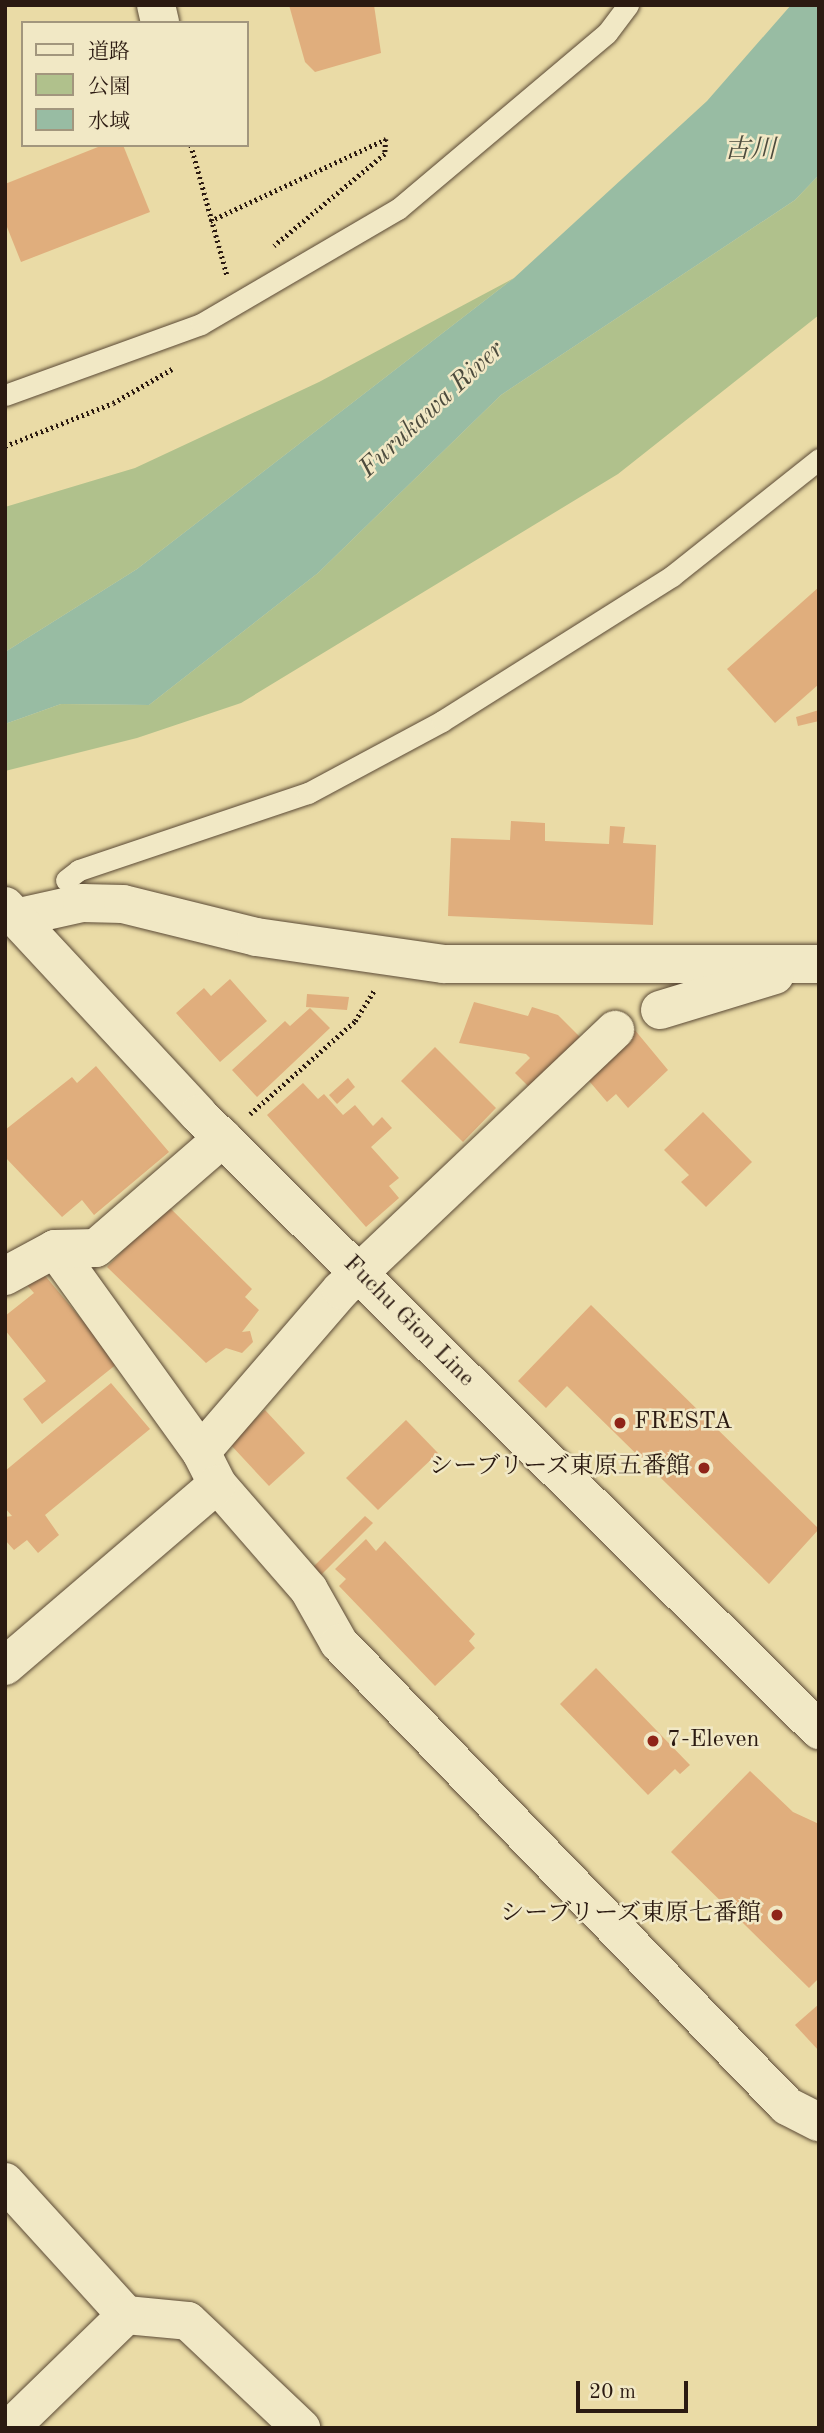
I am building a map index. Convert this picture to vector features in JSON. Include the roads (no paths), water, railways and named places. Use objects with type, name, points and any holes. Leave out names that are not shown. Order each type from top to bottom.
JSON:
[{"type":"street","points":[[10,912],[82,902],[122,904],[256,936],[443,964],[812,965]]},
{"type":"street","name":"Fuchu Gion Line","points":[[10,912],[223,1138],[819,1730]]},
{"type":"street","points":[[660,1010],[812,965]]},
{"type":"street","points":[[5,1667],[209,1468],[341,1290],[362,1277],[615,1030]]},
{"type":"street","points":[[5,1276],[55,1249],[96,1248],[223,1138]]},
{"type":"street","points":[[55,1249],[209,1468],[309,1590],[339,1643],[787,2106],[819,2122]]},
{"type":"street","points":[[5,2182],[126,2315],[188,2322],[301,2428]]},
{"type":"street","points":[[10,2428],[126,2315]]},
{"type":"lane","points":[[5,395],[201,324],[398,209],[607,33],[628,5]]},
{"type":"lane","points":[[65,880],[79,870],[308,793],[442,721],[672,576],[819,459]]},
{"type":"water","name":"古川","points":[[791,5],[819,5],[819,175],[795,200],[501,395],[318,573],[149,705],[61,704],[5,724],[5,652],[137,569],[514,278],[707,101]]},
{"type":"place","name":"FRESTA","points":[[620,1423]]},
{"type":"place","name":"シーブリーズ東原五番館","points":[[704,1468]]},
{"type":"place","name":"7-Eleven","points":[[653,1741]]},
{"type":"place","name":"シーブリーズ東原七番館","points":[[777,1915]]},
{"type":"water label","name":"Furukawa River","points":[[432,410]]}]
